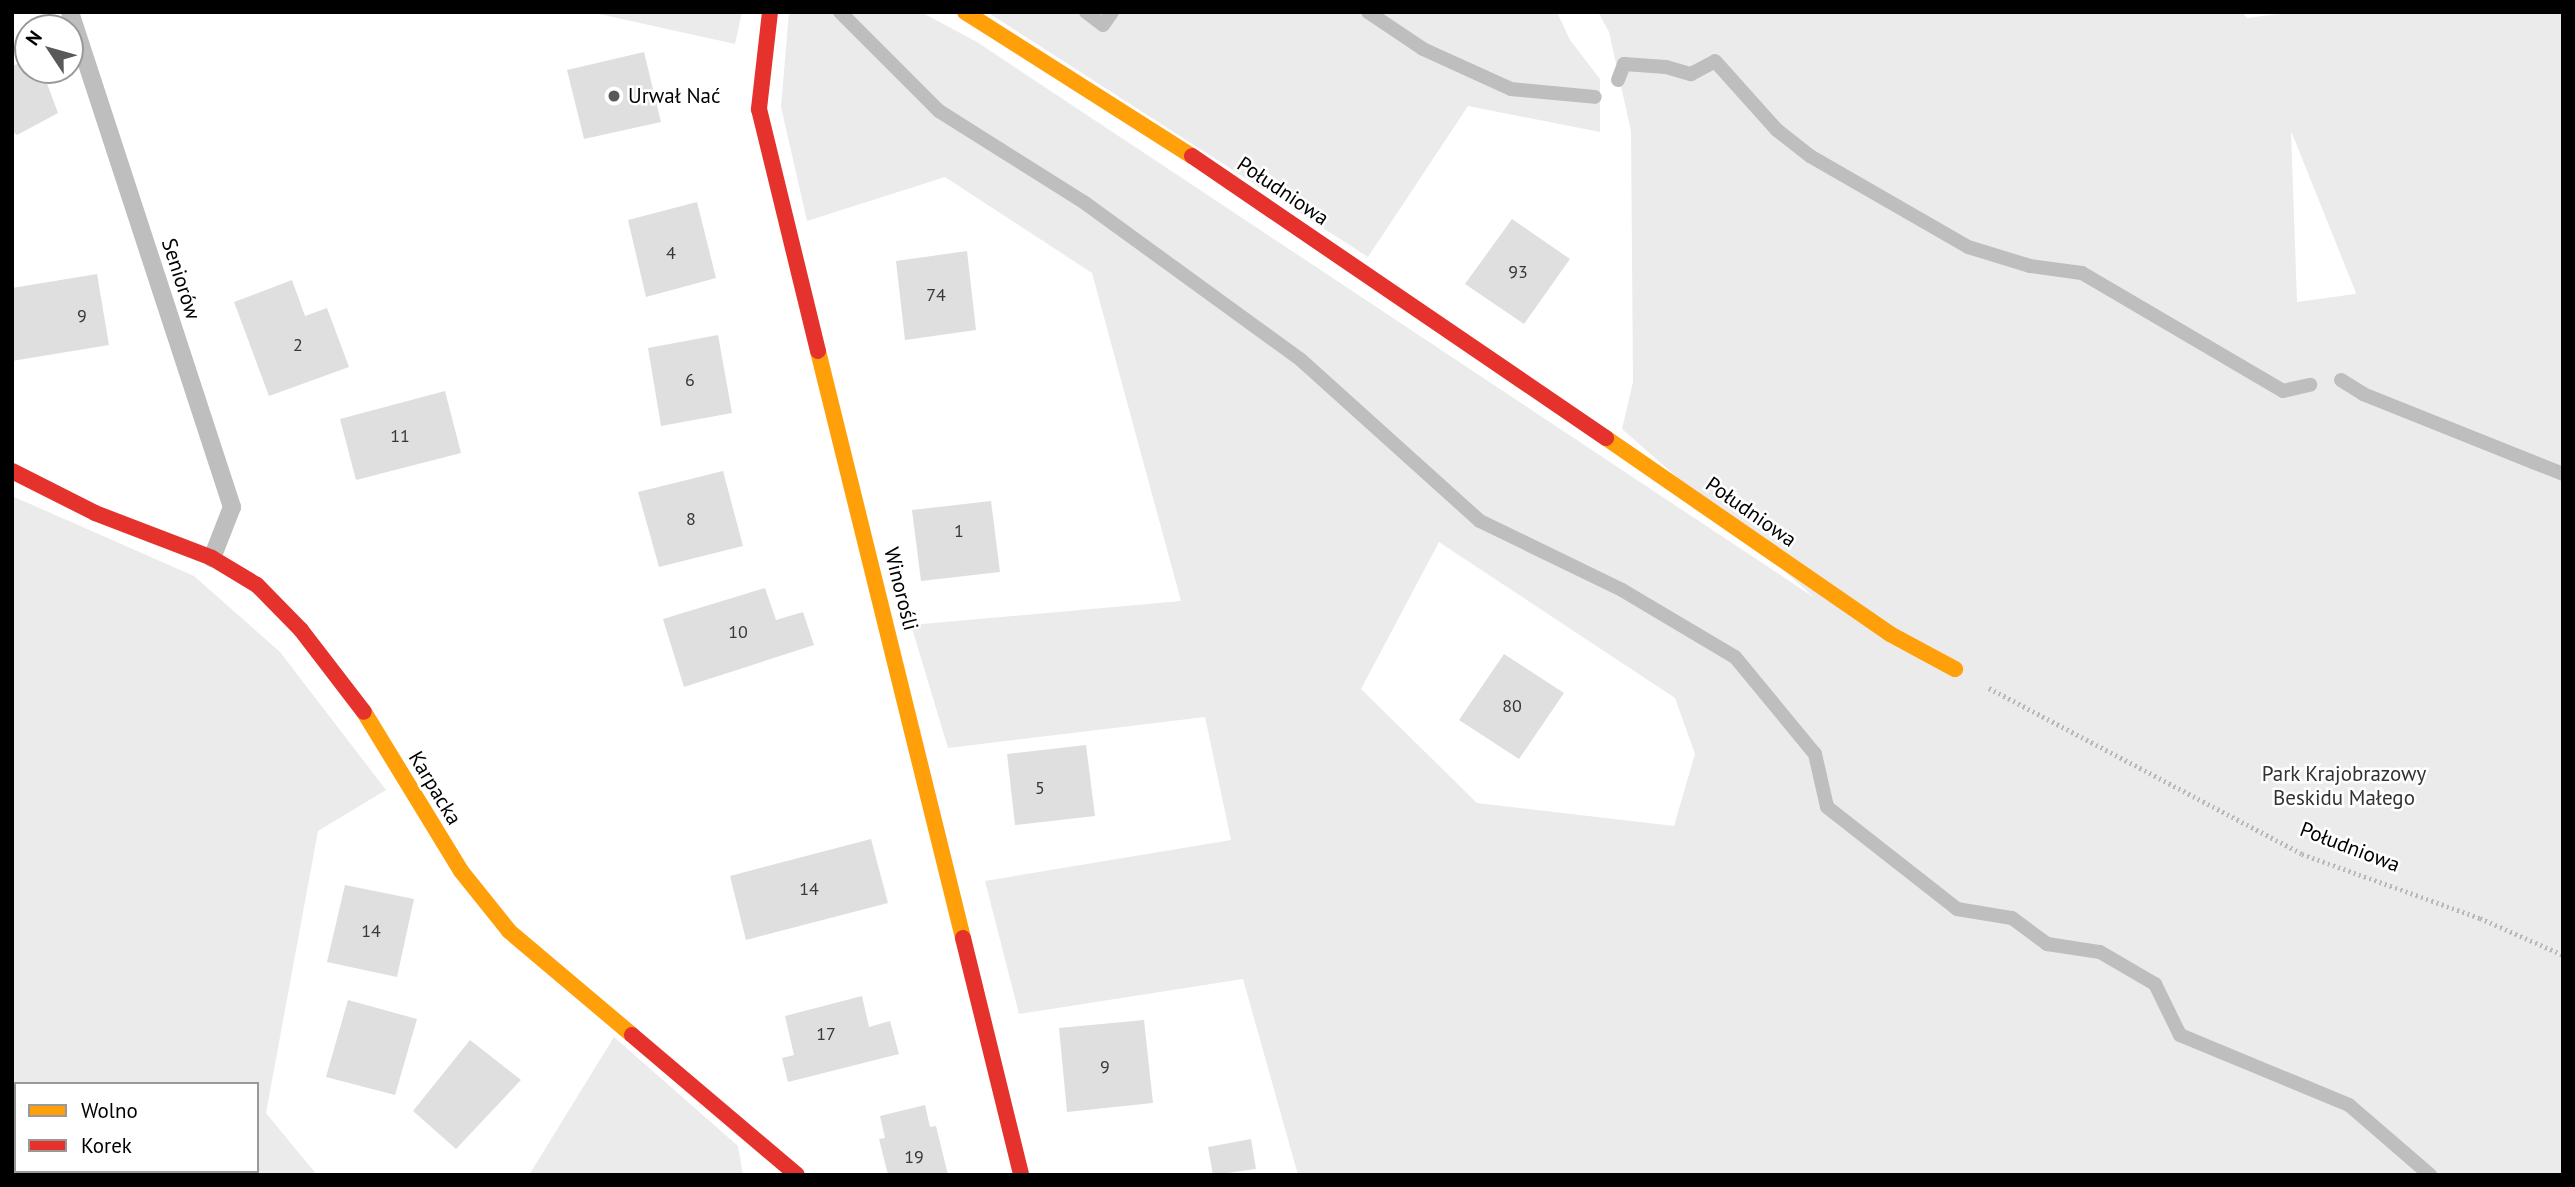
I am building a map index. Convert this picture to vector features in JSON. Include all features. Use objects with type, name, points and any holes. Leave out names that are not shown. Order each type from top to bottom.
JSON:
[{"type":"street","name":"Winorośli","points":[[770,12],[759,110],[1021,1175]]},
{"type":"street","name":"Południowa","points":[[965,12],[1235,183],[1890,634],[1955,669]]},
{"type":"street","name":"Karpacka","points":[[12,471],[95,513],[212,558],[257,584],[301,630],[362,708],[461,871],[509,931],[797,1175]]},
{"type":"lane","name":"Seniorów","points":[[70,12],[232,507],[212,558]]},
{"type":"path","name":"Południowa","points":[[1955,669],[2302,854],[2480,918],[2563,955]]},
{"type":"green space","points":[[590,12],[742,12],[735,44]]},
{"type":"green space","name":"Park Krajobrazowy Beskidu Małego","points":[[789,12],[921,12],[977,42],[1815,598],[1622,429],[1633,382],[1631,131],[1609,32],[1598,12],[2242,12],[2247,18],[2294,12],[2563,12],[2563,1175],[1298,1175],[1243,979],[1019,1014],[985,881],[1231,840],[1205,717],[948,748],[911,625],[1181,601],[1092,273],[945,177],[807,221],[781,107]],"holes":[[[2291,131],[2356,293],[2355,294],[2297,302]],[[1439,542],[1675,698],[1695,754],[1674,826],[1477,803],[1361,689]]]},
{"type":"green space","points":[[987,12],[1557,12],[1570,40],[1600,79],[1600,132],[1468,106],[1368,257]]},
{"type":"green space","points":[[12,496],[194,576],[280,652],[386,790],[318,831],[266,1113],[317,1175],[12,1175]]},
{"type":"green space","points":[[614,1037],[738,1146],[743,1175],[529,1175]]},
{"type":"building","name":"Urwał Nać","points":[[644,52],[661,122],[584,139],[567,70]]},
{"type":"building","points":[[14,65],[14,84],[47,84],[58,113],[17,135],[12,131]]},
{"type":"building","points":[[697,202],[716,278],[646,297],[628,220]]},
{"type":"building","points":[[1512,219],[1570,259],[1524,324],[1465,284]]},
{"type":"building","points":[[967,251],[976,330],[905,340],[896,261]]},
{"type":"building","points":[[97,274],[109,345],[12,361],[12,288]]},
{"type":"building","points":[[292,280],[305,316],[327,308],[349,367],[269,396],[234,302]]},
{"type":"building","points":[[718,335],[732,413],[661,426],[648,348]]},
{"type":"building","points":[[445,391],[461,453],[356,480],[340,419]]},
{"type":"building","points":[[723,471],[743,546],[659,567],[638,492]]},
{"type":"building","points":[[991,501],[1000,572],[921,581],[912,510]]},
{"type":"building","points":[[765,588],[776,620],[803,612],[814,645],[684,687],[663,619]]},
{"type":"building","points":[[1504,654],[1564,693],[1519,759],[1459,720]]},
{"type":"building","points":[[1086,745],[1095,816],[1015,825],[1007,754]]},
{"type":"building","points":[[871,839],[888,903],[746,940],[730,876]]},
{"type":"building","points":[[345,885],[414,899],[397,977],[327,962]]},
{"type":"building","points":[[862,996],[869,1027],[890,1021],[899,1054],[788,1082],[782,1058],[794,1055],[785,1016]]},
{"type":"building","points":[[348,1000],[417,1019],[395,1095],[326,1077]]},
{"type":"building","points":[[1144,1020],[1153,1103],[1067,1112],[1059,1028]]},
{"type":"building","points":[[470,1040],[521,1080],[456,1149],[413,1111]]},
{"type":"building","points":[[925,1105],[930,1127],[936,1126],[948,1175],[888,1175],[879,1139],[885,1138],[880,1116]]},
{"type":"building","points":[[1251,1139],[1256,1169],[1213,1175],[1208,1147]]},
{"type":"waterway","points":[[840,12],[939,111],[1085,203],[1301,360],[1480,521],[1622,590],[1735,657],[1815,754],[1827,807],[1957,909],[2012,918],[2047,944],[2100,952],[2155,984],[2180,1035],[2349,1105],[2430,1175]]},
{"type":"waterway","points":[[1086,12],[1103,25],[1112,12]]},
{"type":"waterway","points":[[1368,12],[1423,49],[1511,89],[1595,97]]},
{"type":"waterway","points":[[1618,80],[1624,64],[1666,67],[1691,74],[1715,61],[1777,130],[1810,156],[1968,247],[2030,266],[2082,273],[2283,391],[2310,385]]},
{"type":"waterway","points":[[2341,380],[2363,394],[2563,474]]},
{"type":"waterway","points":[[204,1173],[208,1175]]},
{"type":"traffic: slow","points":[[965,12],[1192,156]]},
{"type":"traffic: slow","points":[[818,351],[963,938]]},
{"type":"traffic: slow","points":[[1606,438],[1890,634],[1955,669]]},
{"type":"traffic: slow","points":[[364,712],[461,871],[509,931],[632,1035]]},
{"type":"traffic: jam","points":[[770,12],[759,109],[818,351]]},
{"type":"traffic: jam","points":[[1192,156],[1606,438]]},
{"type":"traffic: jam","points":[[12,471],[95,513],[212,558],[257,585],[301,630],[364,712]]},
{"type":"traffic: jam","points":[[963,938],[1021,1175]]},
{"type":"traffic: jam","points":[[632,1035],[797,1175]]},
{"type":"place","name":"Urwał Nać","points":[[614,96]]}]
